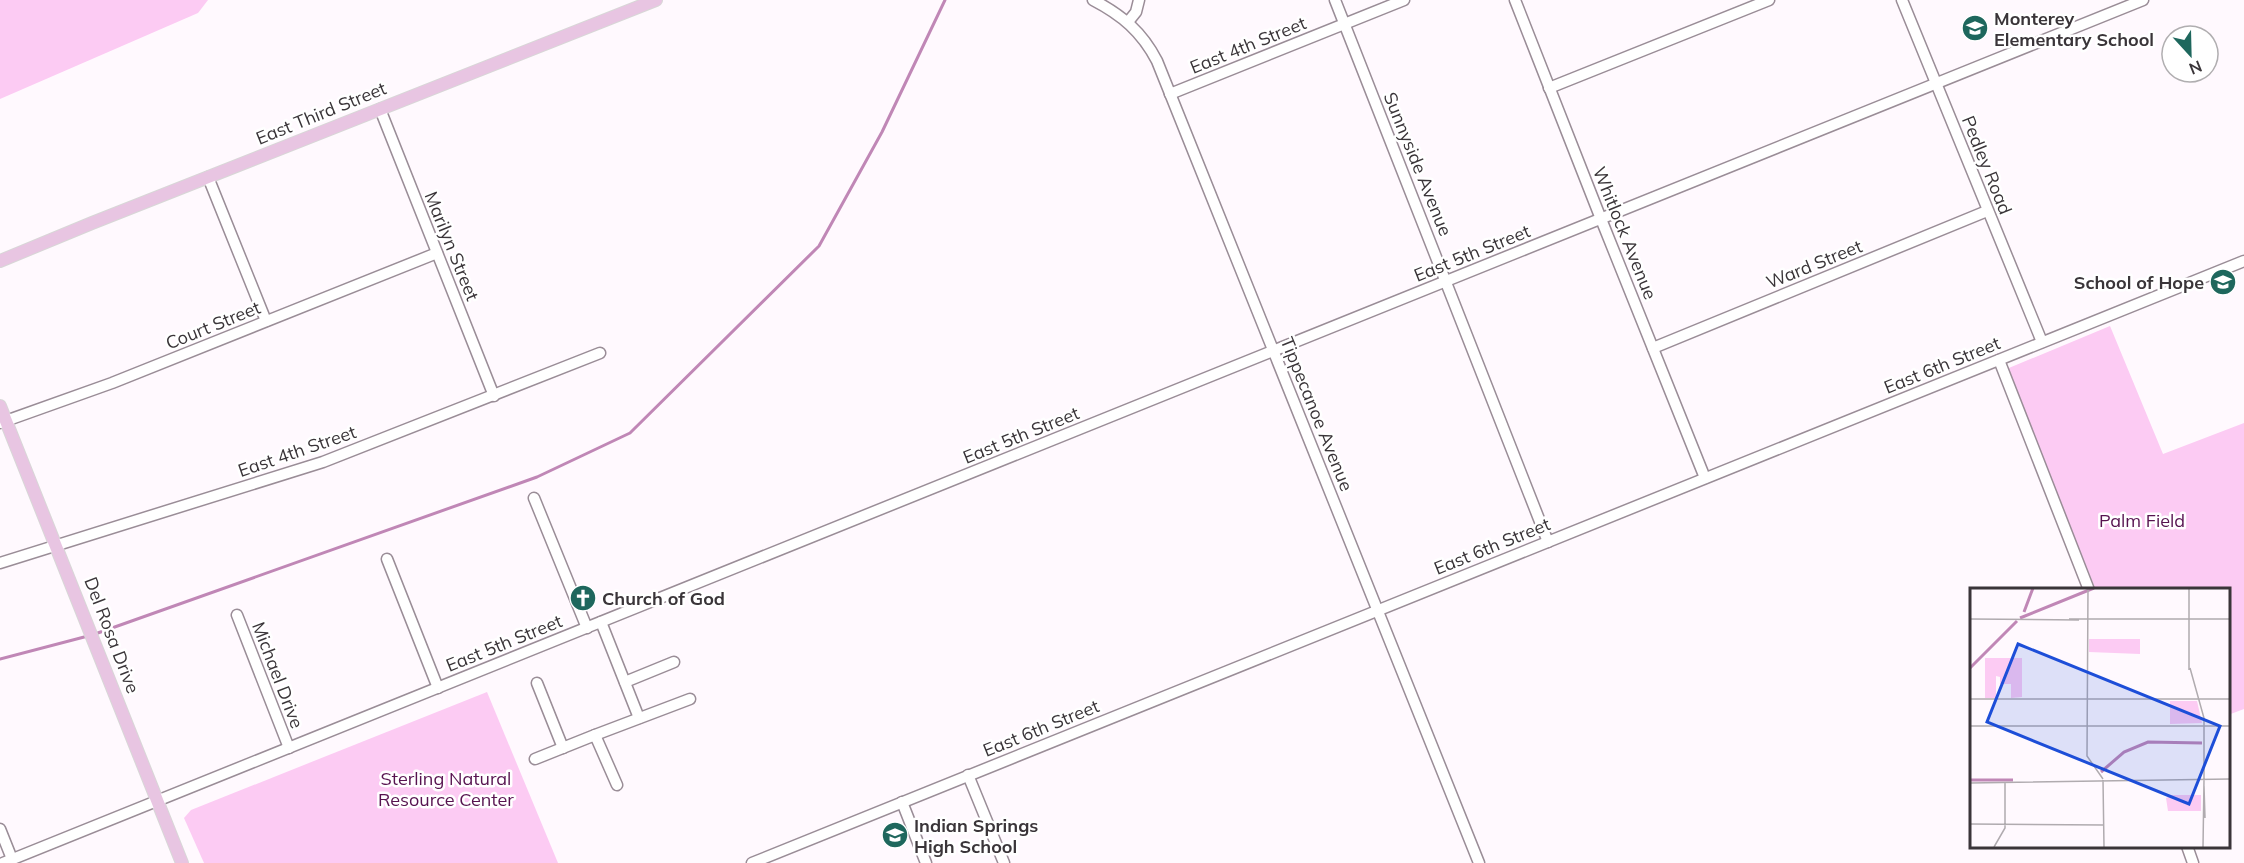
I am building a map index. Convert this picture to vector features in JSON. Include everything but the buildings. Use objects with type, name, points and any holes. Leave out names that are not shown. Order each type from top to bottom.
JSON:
[{"type":"main road","name":"East Third Street","points":[[0,261],[656,0]]},
{"type":"main road","name":"Del Rosa Drive","points":[[0,406],[3,422],[57,546],[182,863]]},
{"type":"street","name":"Tippecanoe Avenue","points":[[1093,0],[1128,22],[1150,49],[1479,863]]},
{"type":"street","points":[[1128,22],[1136,12],[1139,0]]},
{"type":"street","name":"Sunnyside Avenue","points":[[1335,0],[1548,542]]},
{"type":"street","name":"East 4th Street","points":[[1170,94],[1404,0]]},
{"type":"street","name":"Whitlock Avenue","points":[[1515,0],[1705,478]]},
{"type":"street","points":[[1549,88],[1769,0]]},
{"type":"street","name":"Pedley Road","points":[[1902,0],[2042,342]]},
{"type":"street","name":"East 5th Street","points":[[8,861],[2143,0]]},
{"type":"street","name":"Marilyn Street","points":[[380,109],[494,396]]},
{"type":"street","points":[[208,177],[266,321]]},
{"type":"street","name":"Ward Street","points":[[1653,348],[1987,211]]},
{"type":"street","name":"Court Street","points":[[3,422],[112,383],[437,253]]},
{"type":"street","name":"East 6th Street","points":[[752,863],[2244,261]]},
{"type":"street","name":"East 4th Street","points":[[0,563],[322,462],[600,353]]},
{"type":"street","points":[[1999,360],[2088,588]]},
{"type":"street","points":[[534,498],[586,628]]},
{"type":"street","points":[[387,559],[438,688]]},
{"type":"street","name":"Michael Drive","points":[[237,615],[288,748]]},
{"type":"street","points":[[601,622],[639,718]]},
{"type":"street","points":[[625,682],[674,662]]},
{"type":"street","points":[[537,683],[563,748]]},
{"type":"street","points":[[536,759],[690,699]]},
{"type":"street","points":[[595,735],[617,785]]},
{"type":"street","points":[[968,775],[1004,863]]},
{"type":"street","points":[[902,802],[926,863]]},
{"type":"street","points":[[0,829],[8,861]]},
{"type":"street","points":[[2188,848],[2193,863]]},
{"type":"green space","points":[[0,0],[208,0],[198,13],[0,99]]},
{"type":"green space","name":"Palm Field","points":[[2110,326],[2163,454],[2244,423],[2244,709],[2229,715],[2229,588],[2095,588],[2004,370]]},
{"type":"green space","name":"Sterling Natural Resource Center","points":[[487,692],[558,863],[204,863],[184,818],[191,810]]},
{"type":"waterway","points":[[95,634],[537,477],[630,433],[819,246],[882,132],[945,0]]},
{"type":"waterway","points":[[0,659],[88,636]]},
{"type":"place","name":"Monterey Elementary School","points":[[1975,28]]},
{"type":"place","name":"School of Hope","points":[[2223,282]]},
{"type":"place","name":"Church of God","points":[[583,598]]},
{"type":"place","name":"Indian Springs High School","points":[[895,835]]}]
